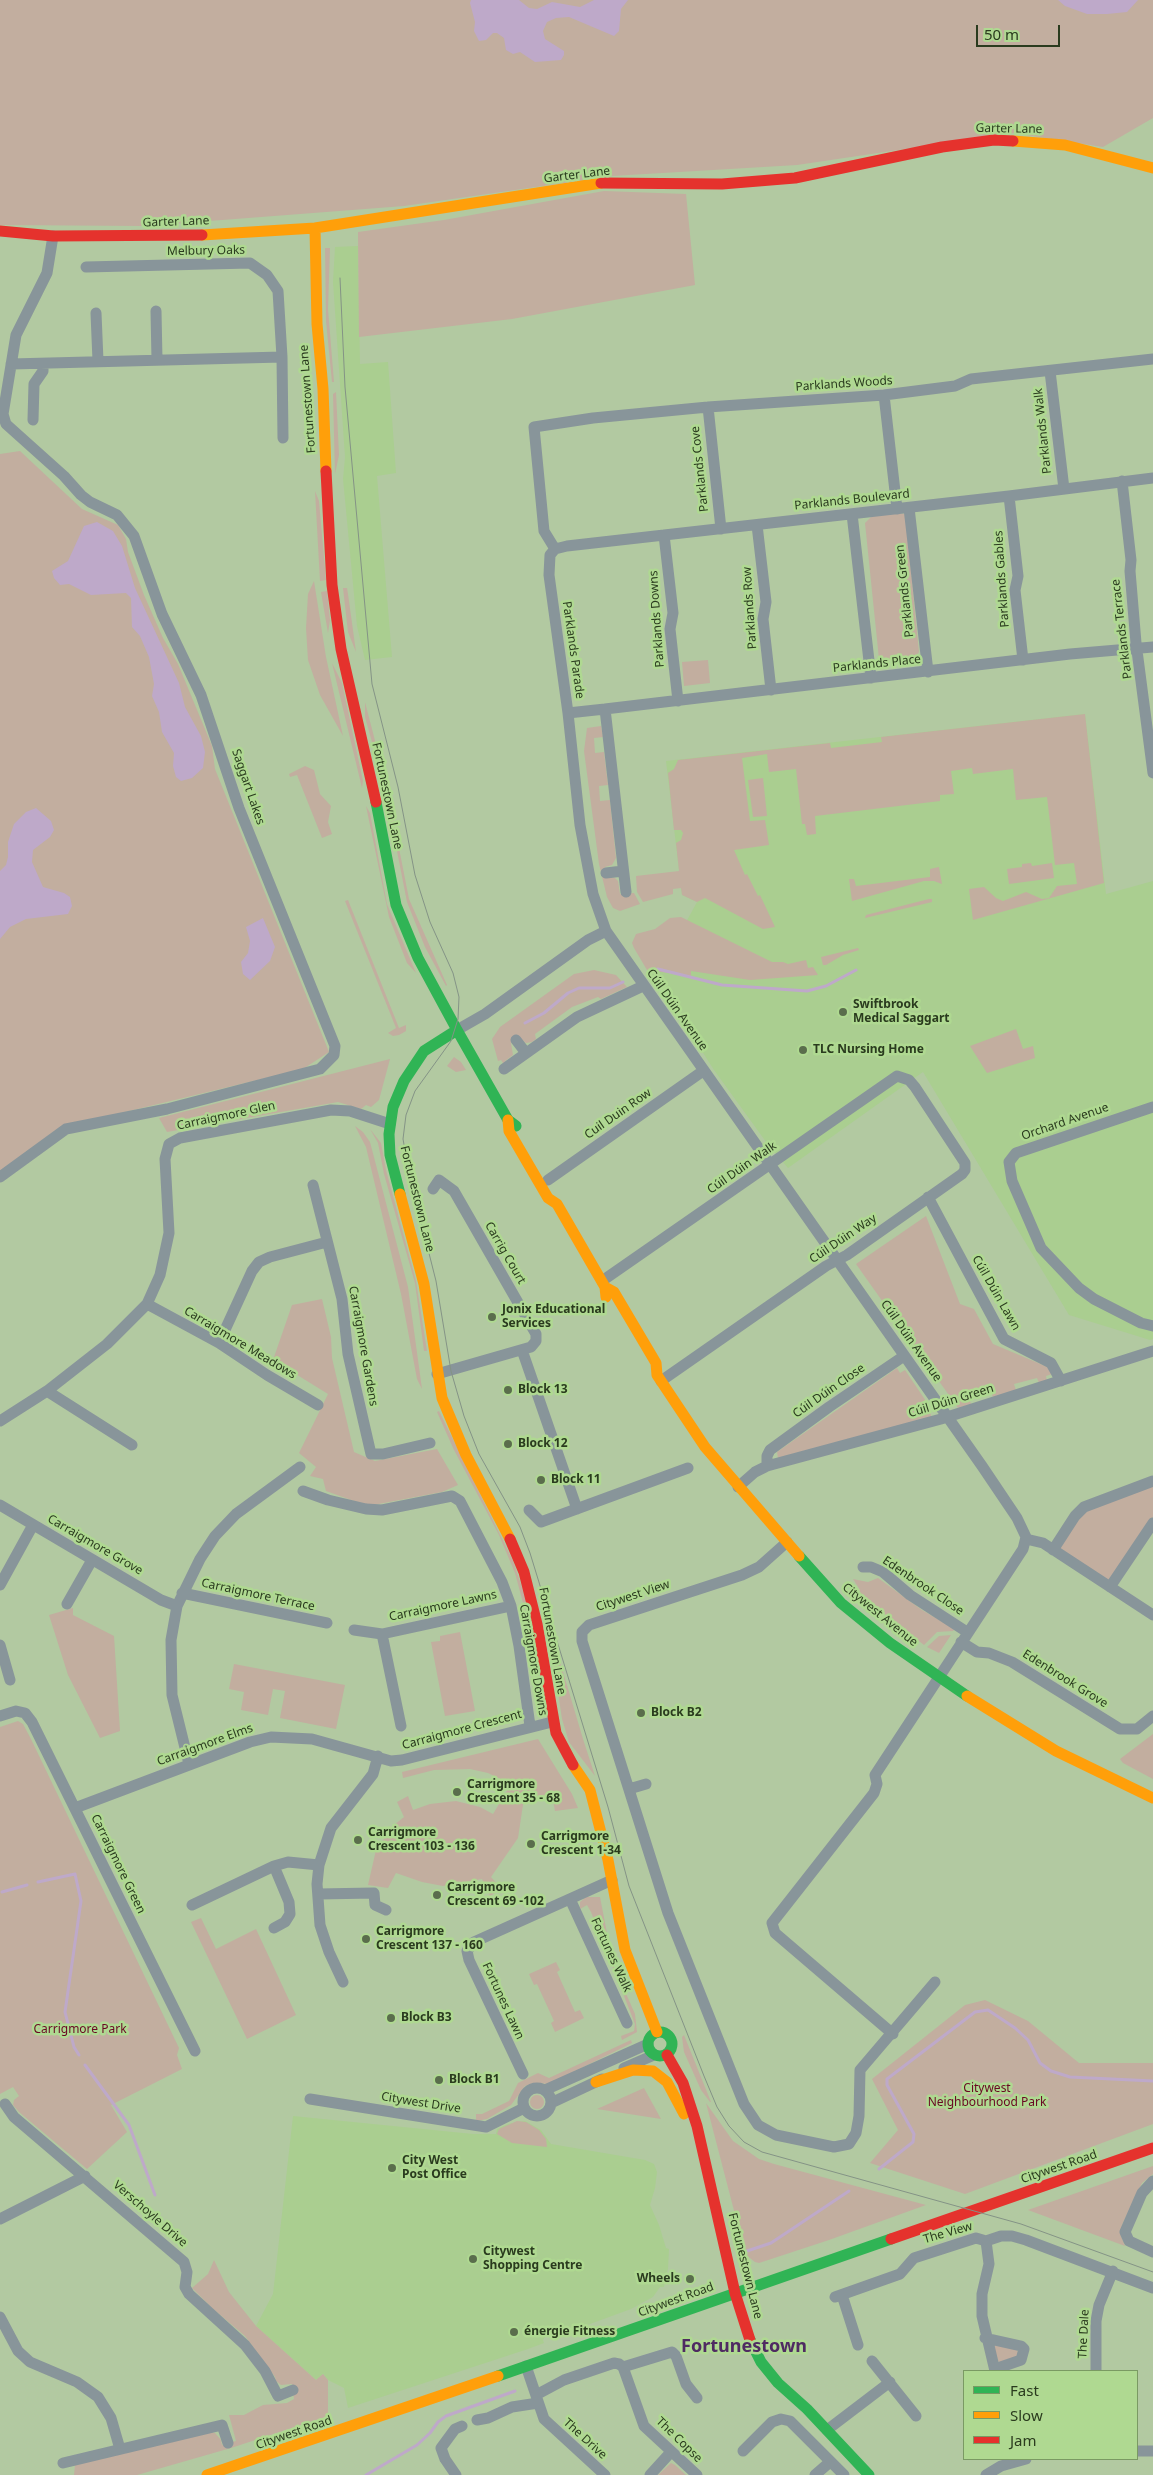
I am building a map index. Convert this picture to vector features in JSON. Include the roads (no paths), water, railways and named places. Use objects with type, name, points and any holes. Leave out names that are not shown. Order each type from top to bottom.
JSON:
[{"type":"street","name":"Garter Lane","points":[[0,231],[53,236],[181,236],[315,228],[601,183],[722,184],[787,179],[942,147],[994,140],[1030,141],[1065,145],[1153,168]]},
{"type":"street","name":"Fortunestown Lane","points":[[315,228],[316,324],[323,389],[327,514],[332,585],[343,658],[396,905],[418,958],[457,1030],[430,1046],[419,1056],[398,1094],[390,1124],[390,1155],[424,1284],[442,1398],[452,1426],[510,1538],[524,1572],[538,1624],[552,1722],[566,1755],[590,1790],[612,1880],[625,1950],[657,2032],[668,2035],[673,2041],[672,2049],[667,2055],[682,2083],[691,2106],[712,2188],[735,2293],[751,2344],[761,2362],[778,2383],[827,2430],[869,2475]]},
{"type":"street","name":"Saggart Lakes","points":[[0,1177],[66,1129],[167,1109],[320,1069],[334,1055],[335,1046],[239,808],[201,695],[162,614],[134,536],[118,515],[90,502],[81,495],[64,476],[11,430],[3,414],[3,395],[16,335],[22,319],[40,290],[47,273],[53,236]]},
{"type":"street","name":"Melbury Oaks","points":[[86,267],[250,263],[266,275],[278,291],[282,357],[283,438]]},
{"type":"street","points":[[156,311],[157,360]]},
{"type":"street","points":[[96,313],[98,361]]},
{"type":"street","points":[[11,364],[43,365],[98,361],[282,357]]},
{"type":"street","name":"Parklands Woods","points":[[555,549],[544,531],[534,427],[593,418],[708,407],[884,395],[955,386],[971,380],[1153,359]]},
{"type":"street","points":[[33,420],[34,384],[43,371],[43,365]]},
{"type":"street","name":"Parklands Walk","points":[[1050,371],[1064,489]]},
{"type":"street","points":[[884,395],[897,509]]},
{"type":"street","name":"Parklands Cove","points":[[708,407],[720,529]]},
{"type":"street","name":"Parklands Boulevard","points":[[555,549],[567,546],[909,508],[1153,478]]},
{"type":"street","name":"Parklands Terrace","points":[[1122,481],[1132,560],[1130,571],[1138,649],[1153,774]]},
{"type":"street","name":"Parklands Gables","points":[[1009,496],[1018,576],[1015,590],[1023,660]]},
{"type":"street","name":"Parklands Green","points":[[909,508],[928,672]]},
{"type":"street","points":[[852,514],[871,678]]},
{"type":"street","name":"Parklands Row","points":[[757,524],[766,602],[763,619],[771,690]]},
{"type":"street","name":"Parklands Downs","points":[[664,535],[673,613],[670,629],[678,701]]},
{"type":"street","name":"Parklands Parade","points":[[555,549],[550,555],[548,574],[568,713],[605,709]]},
{"type":"street","name":"Parklands Place","points":[[605,709],[1023,660],[1153,647]]},
{"type":"street","points":[[605,709],[626,892]]},
{"type":"street","name":"Cúil Dúin Avenue","points":[[568,713],[585,854],[593,894],[606,931],[947,1417],[1016,1518],[1026,1539]]},
{"type":"street","points":[[606,873],[623,871]]},
{"type":"street","points":[[457,1030],[490,1010],[588,940],[606,931]]},
{"type":"street","points":[[504,1069],[577,1017],[643,986]]},
{"type":"street","name":"Citywest Avenue","points":[[457,1030],[508,1120],[509,1131],[548,1198],[557,1204]]},
{"type":"street","points":[[516,1040],[526,1053]]},
{"type":"street","name":"Cuil Duin Row","points":[[548,1180],[703,1071]]},
{"type":"street","name":"Cúil Dúin Walk","points":[[603,1284],[897,1076]]},
{"type":"street","name":"Cúil Dúin Way","points":[[659,1378],[838,1260],[962,1174],[966,1163],[915,1087],[908,1080],[897,1076]]},
{"type":"street","name":"Orchard Avenue","points":[[1153,1107],[1016,1153],[1009,1162],[1012,1182],[1041,1248],[1080,1288],[1094,1299],[1141,1323],[1153,1326]]},
{"type":"street","name":"Carraigmore Glen","points":[[148,1304],[160,1275],[169,1233],[165,1160],[169,1144],[180,1138],[331,1110],[350,1111],[390,1124]]},
{"type":"street","name":"Citywest Avenue","points":[[508,1120],[517,1126],[556,1193],[557,1204],[603,1284],[614,1292],[656,1363],[659,1378],[685,1419],[738,1487],[842,1603],[890,1643],[995,1715],[1056,1751],[1153,1798]]},
{"type":"street","name":"Carrig Court","points":[[433,1190],[439,1180],[454,1191],[536,1334],[536,1341],[531,1347],[522,1350]]},
{"type":"street","name":"Carraigmore Gardens","points":[[313,1185],[342,1299],[348,1354],[371,1454],[383,1454],[430,1443]]},
{"type":"street","name":"Cúil Dúin Lawn","points":[[928,1197],[1004,1339],[1051,1363],[1061,1381]]},
{"type":"street","points":[[219,1343],[252,1271],[259,1262],[270,1257],[327,1242]]},
{"type":"street","points":[[0,1421],[47,1391],[107,1344],[148,1304]]},
{"type":"street","name":"Carraigmore Meadows","points":[[148,1304],[219,1343],[267,1375],[318,1405]]},
{"type":"street","points":[[437,1374],[522,1350],[577,1509]]},
{"type":"street","name":"Cúil Dúin Green","points":[[738,1487],[755,1472],[767,1466],[869,1440],[947,1417],[1153,1351]]},
{"type":"street","name":"Cúil Dúin Close","points":[[767,1466],[767,1456],[770,1450],[829,1406],[904,1356]]},
{"type":"street","points":[[47,1391],[132,1445]]},
{"type":"street","points":[[189,1764],[171,1686],[171,1640],[177,1606],[200,1559],[216,1536],[236,1514],[300,1467]]},
{"type":"street","points":[[529,1510],[541,1522],[688,1468]]},
{"type":"street","points":[[1053,1550],[1075,1516],[1084,1507],[1153,1481]]},
{"type":"street","name":"Carraigmore Downs","points":[[303,1491],[328,1500],[374,1509],[452,1496],[460,1502],[502,1582],[511,1606],[519,1646],[530,1726]]},
{"type":"street","name":"Carraigmore Grove","points":[[0,1505],[161,1600],[177,1606]]},
{"type":"street","points":[[1110,1587],[1153,1524]]},
{"type":"street","points":[[0,1585],[33,1525]]},
{"type":"street","points":[[893,2034],[775,1934],[772,1923],[874,1793],[877,1784],[875,1775],[1023,1549],[1026,1539],[1038,1541],[1053,1550],[1153,1616]]},
{"type":"street","name":"Citywest View","points":[[630,1789],[582,1641],[582,1632],[589,1625],[742,1575],[759,1567],[786,1542]]},
{"type":"street","points":[[67,1604],[92,1560]]},
{"type":"street","name":"Edenbrook Close","points":[[863,1567],[871,1567],[883,1572],[964,1637]]},
{"type":"street","name":"Carraigmore Terrace","points":[[182,1593],[327,1623]]},
{"type":"street","name":"Carraigmore Lawns","points":[[354,1630],[382,1634],[511,1606]]},
{"type":"street","name":"Carraigmore Lawns","points":[[382,1634],[401,1726]]},
{"type":"street","name":"Edenbrook Grove","points":[[964,1637],[977,1652],[989,1653],[1012,1662],[1120,1729],[1137,1729],[1153,1716]]},
{"type":"street","points":[[0,1645],[10,1680]]},
{"type":"street","name":"Carraigmore Green","points":[[0,1716],[16,1711],[25,1713],[32,1722],[195,2051]]},
{"type":"street","name":"Carraigmore Crescent","points":[[378,1756],[391,1760],[402,1760],[530,1726],[552,1722]]},
{"type":"street","name":"Carraigmore Elms","points":[[75,1808],[189,1764],[250,1742],[271,1737],[312,1739],[378,1756]]},
{"type":"street","points":[[343,1982],[329,1952],[320,1925],[319,1865],[331,1828],[373,1774],[378,1756]]},
{"type":"street","points":[[646,1784],[630,1789],[677,1940],[744,2104],[758,2125],[776,2135],[834,2146],[849,2144],[856,2134],[859,2116],[860,2070],[893,2034],[935,1982]]},
{"type":"street","points":[[192,1905],[274,1866],[288,1862],[319,1865]]},
{"type":"street","points":[[274,1866],[289,1902],[290,1914],[284,1922],[274,1928]]},
{"type":"street","name":"Fortunes Lawn","points":[[523,2074],[468,1960],[467,1951],[474,1942],[612,1880]]},
{"type":"street","points":[[318,1894],[374,1893],[375,1905],[386,1910]]},
{"type":"street","name":"Fortunes Walk","points":[[570,1899],[627,2023]]},
{"type":"street","points":[[544,2090],[648,2044],[651,2036],[657,2032]]},
{"type":"street","points":[[648,2044],[654,2055],[660,2057],[667,2055]]},
{"type":"street","points":[[551,2103],[654,2055]]},
{"type":"street","points":[[596,2082],[639,2069],[653,2071],[663,2078],[677,2098],[703,2176],[712,2188]]},
{"type":"street","points":[[536,2088],[544,2090],[549,2096],[551,2103],[547,2112],[539,2116],[530,2114],[524,2108],[523,2098],[527,2091],[536,2088]]},
{"type":"street","name":"Citywest Drive","points":[[310,2099],[486,2127],[524,2108]]},
{"type":"street","name":"Verschoyle Drive","points":[[5,2104],[14,2117],[184,2262],[187,2272],[185,2287],[189,2294],[245,2346],[265,2371],[278,2396],[293,2390]]},
{"type":"street","name":"Citywest Road","points":[[207,2475],[340,2431],[1153,2148]]},
{"type":"street","points":[[0,2220],[85,2176]]},
{"type":"street","points":[[1153,2181],[1142,2192],[1125,2232],[1129,2241],[1153,2252]]},
{"type":"street","name":"The View","points":[[858,2345],[838,2296],[900,2274],[914,2258],[976,2238],[986,2241],[1012,2236],[1153,2288]]},
{"type":"street","points":[[985,2338],[1021,2346],[1024,2349],[1021,2360],[995,2370],[985,2338],[982,2301],[989,2264],[986,2241]]},
{"type":"street","name":"The Dale","points":[[1096,2370],[1096,2321],[1099,2305],[1113,2272]]},
{"type":"street","points":[[0,2317],[18,2351],[30,2362],[77,2382],[98,2397],[111,2418],[120,2448]]},
{"type":"street","points":[[477,2420],[488,2418],[512,2407],[537,2399],[564,2380],[614,2363],[623,2367],[672,2352],[676,2356],[686,2384],[696,2398]]},
{"type":"street","points":[[872,2361],[916,2416]]},
{"type":"street","name":"The Drive","points":[[526,2366],[544,2419],[605,2475]]},
{"type":"street","name":"The Copse","points":[[623,2367],[644,2426],[697,2475]]},
{"type":"street","points":[[827,2430],[890,2382]]},
{"type":"street","points":[[742,2451],[772,2422],[781,2419],[790,2421],[844,2475]]},
{"type":"street","points":[[63,2463],[222,2425],[228,2443]]},
{"type":"street","points":[[456,2475],[444,2459],[441,2448],[455,2429],[462,2426]]},
{"type":"street","points":[[1138,2451],[1153,2451]]},
{"type":"street","points":[[650,2475],[671,2452]]},
{"type":"street","points":[[986,2475],[1000,2462],[1017,2460]]},
{"type":"street","points":[[815,2475],[830,2462]]},
{"type":"waterway","points":[[648,973],[658,969],[722,985],[807,991],[826,986],[856,970]]},
{"type":"waterway","points":[[525,1023],[544,1013],[568,993],[579,988],[610,988],[623,982]]},
{"type":"waterway","points":[[38,1882],[75,1874],[81,1901],[65,2012],[74,2047],[79,2055]]},
{"type":"waterway","points":[[2,1892],[27,1885]]},
{"type":"waterway","points":[[879,2169],[913,2142],[914,2134],[887,2085],[887,2079],[975,2012],[988,2010],[1015,2028],[1028,2040],[1040,2063],[1051,2071],[1070,2077],[1153,2081]]},
{"type":"waterway","points":[[85,2065],[129,2125],[155,2195]]},
{"type":"waterway","points":[[747,2251],[771,2243],[849,2191]]},
{"type":"waterway","points":[[366,2475],[417,2445],[446,2416],[515,2391]]},
{"type":"tram line","points":[[340,278],[345,387],[372,684],[398,787],[415,875],[430,922],[453,973],[459,997],[458,1019],[451,1041],[415,1091],[406,1115],[403,1139],[410,1178],[436,1281],[451,1371],[464,1416],[479,1454],[520,1527],[530,1553],[608,1807],[629,1886],[704,2076],[717,2107],[729,2126],[744,2142],[762,2152],[1021,2224],[1153,2272]]},
{"type":"place","name":"Swiftbrook Medical Saggart","points":[[843,1012]]},
{"type":"place","name":"TLC Nursing Home","points":[[803,1050]]},
{"type":"place","name":"Jonix Educational Services","points":[[492,1317]]},
{"type":"place","name":"Block 13","points":[[508,1390]]},
{"type":"place","name":"Block 12","points":[[508,1444]]},
{"type":"place","name":"Block 11","points":[[541,1480]]},
{"type":"place","name":"Block B2","points":[[641,1713]]},
{"type":"place","name":"Carrigmore Crescent 35 - 68","points":[[457,1792]]},
{"type":"place","name":"Carrigmore Crescent 103 - 136","points":[[358,1840]]},
{"type":"place","name":"Carrigmore Crescent 1-34","points":[[531,1844]]},
{"type":"place","name":"Carrigmore Crescent 69 -102","points":[[437,1895]]},
{"type":"place","name":"Carrigmore Crescent 137 - 160","points":[[366,1939]]},
{"type":"place","name":"Block B3","points":[[391,2018]]},
{"type":"place","name":"Block B1","points":[[439,2080]]},
{"type":"place","name":"City West Post Office","points":[[392,2168]]},
{"type":"place","name":"Citywest Shopping Centre","points":[[473,2259]]},
{"type":"place","name":"Wheels","points":[[690,2279]]},
{"type":"place","name":"énergie Fitness","points":[[514,2332]]},
{"type":"district","name":"Fortunestown","points":[[744,2347]]},
{"type":"park label","name":"Carrigmore Park","points":[[80,2030]]},
{"type":"park label","name":"Citywest Neighbourhood Park","points":[[987,2096]]}]
